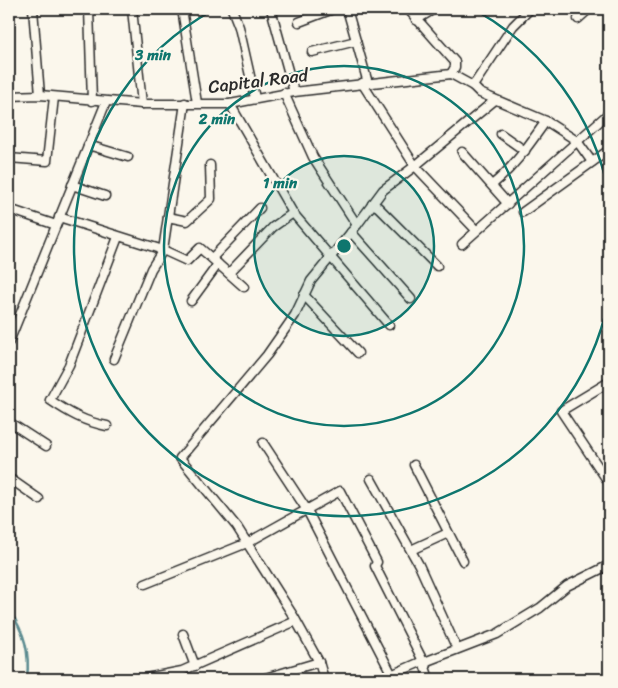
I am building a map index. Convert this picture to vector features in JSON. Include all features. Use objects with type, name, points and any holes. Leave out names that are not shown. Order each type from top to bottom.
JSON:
[{"type":"street","points":[[33,9],[40,95]]},
{"type":"street","points":[[88,9],[92,101]]},
{"type":"street","points":[[132,9],[142,104]]},
{"type":"street","points":[[182,9],[197,103]]},
{"type":"street","points":[[232,9],[239,27],[255,98]]},
{"type":"street","points":[[270,9],[294,92]]},
{"type":"street","points":[[298,22],[333,9]]},
{"type":"street","points":[[346,9],[356,41],[365,83],[415,166],[476,230]]},
{"type":"street","points":[[408,9],[455,62],[451,74],[473,86],[480,93],[546,121],[577,141],[592,162]]},
{"type":"street","points":[[416,20],[434,9]]},
{"type":"street","points":[[473,86],[513,26],[530,9]]},
{"type":"street","points":[[578,19],[589,9]]},
{"type":"street","points":[[312,52],[356,41]]},
{"type":"street","name":"Capital Road","points":[[9,96],[40,95],[142,104],[230,104],[284,93],[451,74]]},
{"type":"street","points":[[284,93],[313,157],[357,225]]},
{"type":"street","points":[[9,158],[47,161],[54,97]]},
{"type":"street","points":[[324,679],[319,662],[296,621],[238,527],[180,458],[267,355],[295,315],[310,280],[357,225],[383,190],[495,100]]},
{"type":"street","points":[[9,342],[106,102]]},
{"type":"street","points":[[114,358],[151,269],[163,250],[184,103]]},
{"type":"street","points":[[230,104],[293,213],[389,325]]},
{"type":"street","points":[[462,244],[609,113]]},
{"type":"street","points":[[492,185],[507,172],[525,151],[546,121]]},
{"type":"street","points":[[501,134],[525,151]]},
{"type":"street","points":[[88,145],[128,157]]},
{"type":"street","points":[[523,212],[609,150]]},
{"type":"street","points":[[462,152],[508,204]]},
{"type":"street","points":[[168,217],[187,221],[211,199],[210,165]]},
{"type":"street","points":[[72,185],[105,196]]},
{"type":"street","points":[[372,204],[378,207],[438,266]]},
{"type":"street","points":[[212,258],[260,208]]},
{"type":"street","points":[[9,209],[163,250],[187,261],[200,248],[244,287]]},
{"type":"street","points":[[229,273],[272,227],[293,213]]},
{"type":"street","points":[[351,232],[411,299]]},
{"type":"street","points":[[108,426],[88,422],[50,400],[70,365],[118,237]]},
{"type":"street","points":[[191,301],[218,264]]},
{"type":"street","points":[[304,295],[358,353]]},
{"type":"street","points":[[609,382],[561,411],[609,482]]},
{"type":"street","points":[[9,422],[46,446]]},
{"type":"street","points":[[263,443],[306,510],[392,675]]},
{"type":"street","points":[[414,465],[463,562]]},
{"type":"street","points":[[9,478],[39,499]]},
{"type":"street","points":[[371,479],[411,550],[457,649]]},
{"type":"street","points":[[145,584],[247,543],[340,491],[377,562],[375,566],[423,661],[382,679]]},
{"type":"street","points":[[411,550],[448,533]]},
{"type":"street","points":[[428,679],[425,666],[427,661],[498,634],[540,608],[567,586],[609,565]]},
{"type":"street","points":[[141,679],[182,671],[296,621]]},
{"type":"street","points":[[182,634],[194,666]]},
{"type":"street","points":[[262,679],[319,662]]},
{"type":"waterway","points":[[9,610],[23,635],[28,660],[27,679]]}]
